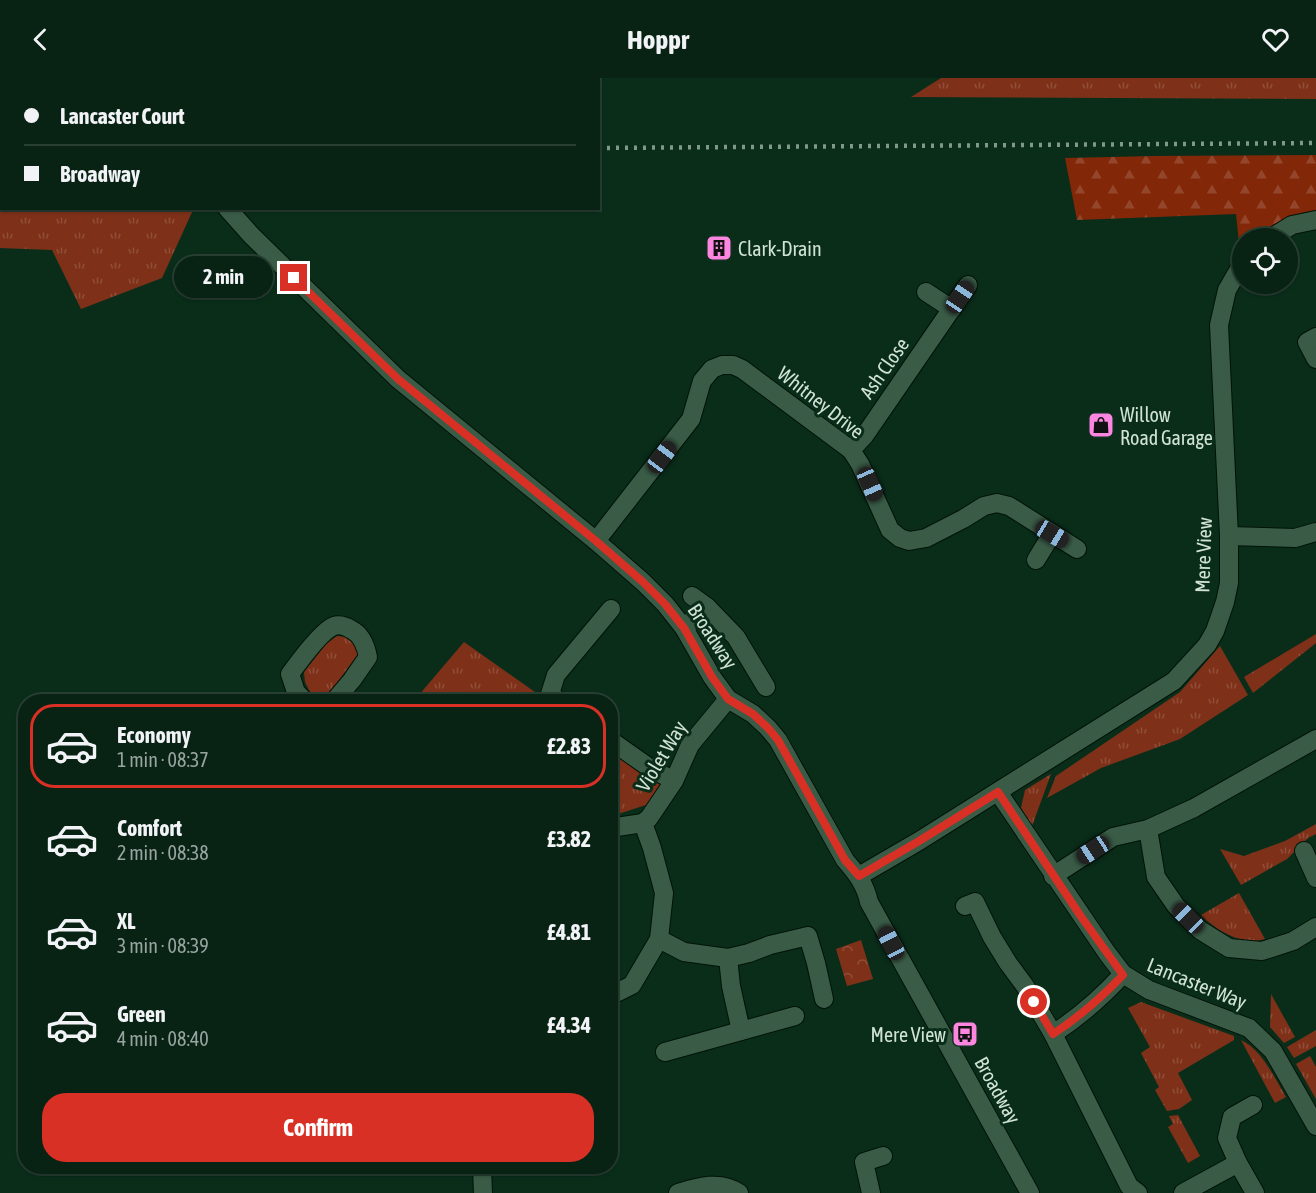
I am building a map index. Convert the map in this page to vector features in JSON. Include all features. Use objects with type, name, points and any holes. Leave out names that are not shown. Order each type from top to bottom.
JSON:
[{"type":"street","name":"Broadway","points":[[229,210],[251,235],[398,379],[643,582],[684,628],[712,677],[728,699],[753,714],[778,740],[845,860],[859,876],[869,902],[1030,1193]]},
{"type":"street","points":[[1287,228],[1316,220]]},
{"type":"street","name":"Mere View","points":[[859,876],[919,841],[1174,681],[1207,645],[1215,632],[1225,602],[1228,583],[1229,536],[1218,325],[1227,290],[1232,281]]},
{"type":"street","name":"Ash Close","points":[[851,450],[865,435],[968,285]]},
{"type":"street","points":[[926,292],[952,309]]},
{"type":"street","points":[[1316,337],[1307,342],[1316,359]]},
{"type":"street","name":"Whitney Drive","points":[[596,541],[691,419],[702,381],[712,369],[722,365],[733,365],[742,369],[851,450],[860,464],[890,530],[900,538],[909,541],[926,538],[984,506],[997,503],[1009,506],[1077,549]]},
{"type":"street","points":[[1229,536],[1295,538],[1316,532]]},
{"type":"street","points":[[1036,560],[1052,534]]},
{"type":"street","points":[[692,596],[707,607],[736,637],[766,687]]},
{"type":"street","points":[[684,628],[707,607]]},
{"type":"street","points":[[550,694],[556,675],[611,609]]},
{"type":"street","points":[[298,694],[290,674],[320,637],[334,626],[343,625],[356,632],[366,645],[368,657],[340,694]]},
{"type":"street","name":"Violet Way","points":[[618,992],[632,986],[659,939],[664,893],[643,823],[649,818],[674,781],[690,746],[728,699]]},
{"type":"street","points":[[1053,876],[1113,837],[1148,830],[1194,808],[1316,739]]},
{"type":"street","points":[[618,746],[674,781]]},
{"type":"street","name":"Lancaster Way","points":[[998,792],[1053,876],[1123,975],[1149,990],[1249,1028],[1273,1051],[1316,1126]]},
{"type":"street","points":[[618,827],[643,823]]},
{"type":"street","points":[[1148,830],[1156,877],[1176,906],[1200,930],[1229,948],[1262,951],[1293,942],[1316,927]]},
{"type":"street","points":[[1304,851],[1316,878]]},
{"type":"street","points":[[974,901],[992,937],[1025,986],[1053,1034],[1129,1186],[1138,1193]]},
{"type":"street","points":[[659,939],[684,952],[728,958],[808,936],[824,999]]},
{"type":"street","points":[[728,958],[731,986],[741,1031]]},
{"type":"street","points":[[1053,1034],[1072,1022],[1123,975]]},
{"type":"street","points":[[665,1052],[795,1016]]},
{"type":"street","points":[[1253,1105],[1232,1117],[1227,1138],[1255,1193]]},
{"type":"street","points":[[871,1193],[864,1162],[883,1156]]},
{"type":"street","points":[[1183,1193],[1238,1162]]},
{"type":"street","points":[[482,1174],[483,1193]]},
{"type":"street","points":[[678,1193],[702,1186],[720,1185],[739,1193]]},
{"type":"green space","points":[[941,78],[1316,78],[1316,99],[911,97]]},
{"type":"green space","points":[[1316,155],[1316,211],[1287,220],[1272,228],[1237,228],[1236,214],[1077,220],[1065,158]]},
{"type":"green space","points":[[0,210],[193,210],[162,278],[81,309],[52,250],[0,248]]},
{"type":"green space","points":[[1316,634],[1316,643],[1253,693],[1244,677]]},
{"type":"green space","points":[[337,636],[347,637],[355,646],[358,654],[327,694],[311,694],[305,682],[304,672],[326,644]]},
{"type":"green space","points":[[464,642],[538,694],[420,694]]},
{"type":"green space","points":[[1220,646],[1248,695],[1180,739],[1101,768],[1047,798],[1056,776],[1180,692]]},
{"type":"green space","points":[[618,752],[665,785],[649,804],[618,814]]},
{"type":"green space","points":[[1051,774],[1032,826],[1021,808],[1025,790]]},
{"type":"green space","points":[[1316,824],[1316,834],[1308,838],[1287,859],[1241,885],[1220,849],[1244,856],[1285,841]]},
{"type":"green space","points":[[1239,893],[1265,939],[1256,941],[1230,936],[1201,915]]},
{"type":"green space","points":[[861,940],[873,979],[847,986],[836,949]]},
{"type":"green space","points":[[1271,994],[1295,1037],[1284,1043],[1270,1027]]},
{"type":"green space","points":[[1141,1002],[1234,1036],[1234,1040],[1178,1073],[1192,1100],[1179,1109],[1167,1111],[1155,1090],[1159,1087],[1141,1053],[1150,1047],[1128,1008]]},
{"type":"green space","points":[[1316,1030],[1316,1046],[1294,1058],[1287,1047]]},
{"type":"green space","points":[[1241,1040],[1261,1057],[1286,1097],[1275,1103]]},
{"type":"green space","points":[[1310,1056],[1316,1067],[1316,1099],[1296,1064]]},
{"type":"green space","points":[[1178,1115],[1200,1156],[1188,1163],[1168,1127],[1173,1124],[1169,1116]]},
{"type":"railway","points":[[600,148],[1316,143]]},
{"type":"place","name":"Clark-Drain","points":[[719,248]]},
{"type":"place","name":"Willow Road Garage","points":[[1101,425]]},
{"type":"place","name":"Mere View","points":[[965,1034]]},
{"type":"route","points":[[294,278],[398,379],[596,541],[665,604],[684,628],[712,677],[728,699],[753,714],[778,740],[845,860],[859,876],[998,792],[1053,876],[1123,975],[1072,1022],[1053,1034],[1034,1002]]}]
